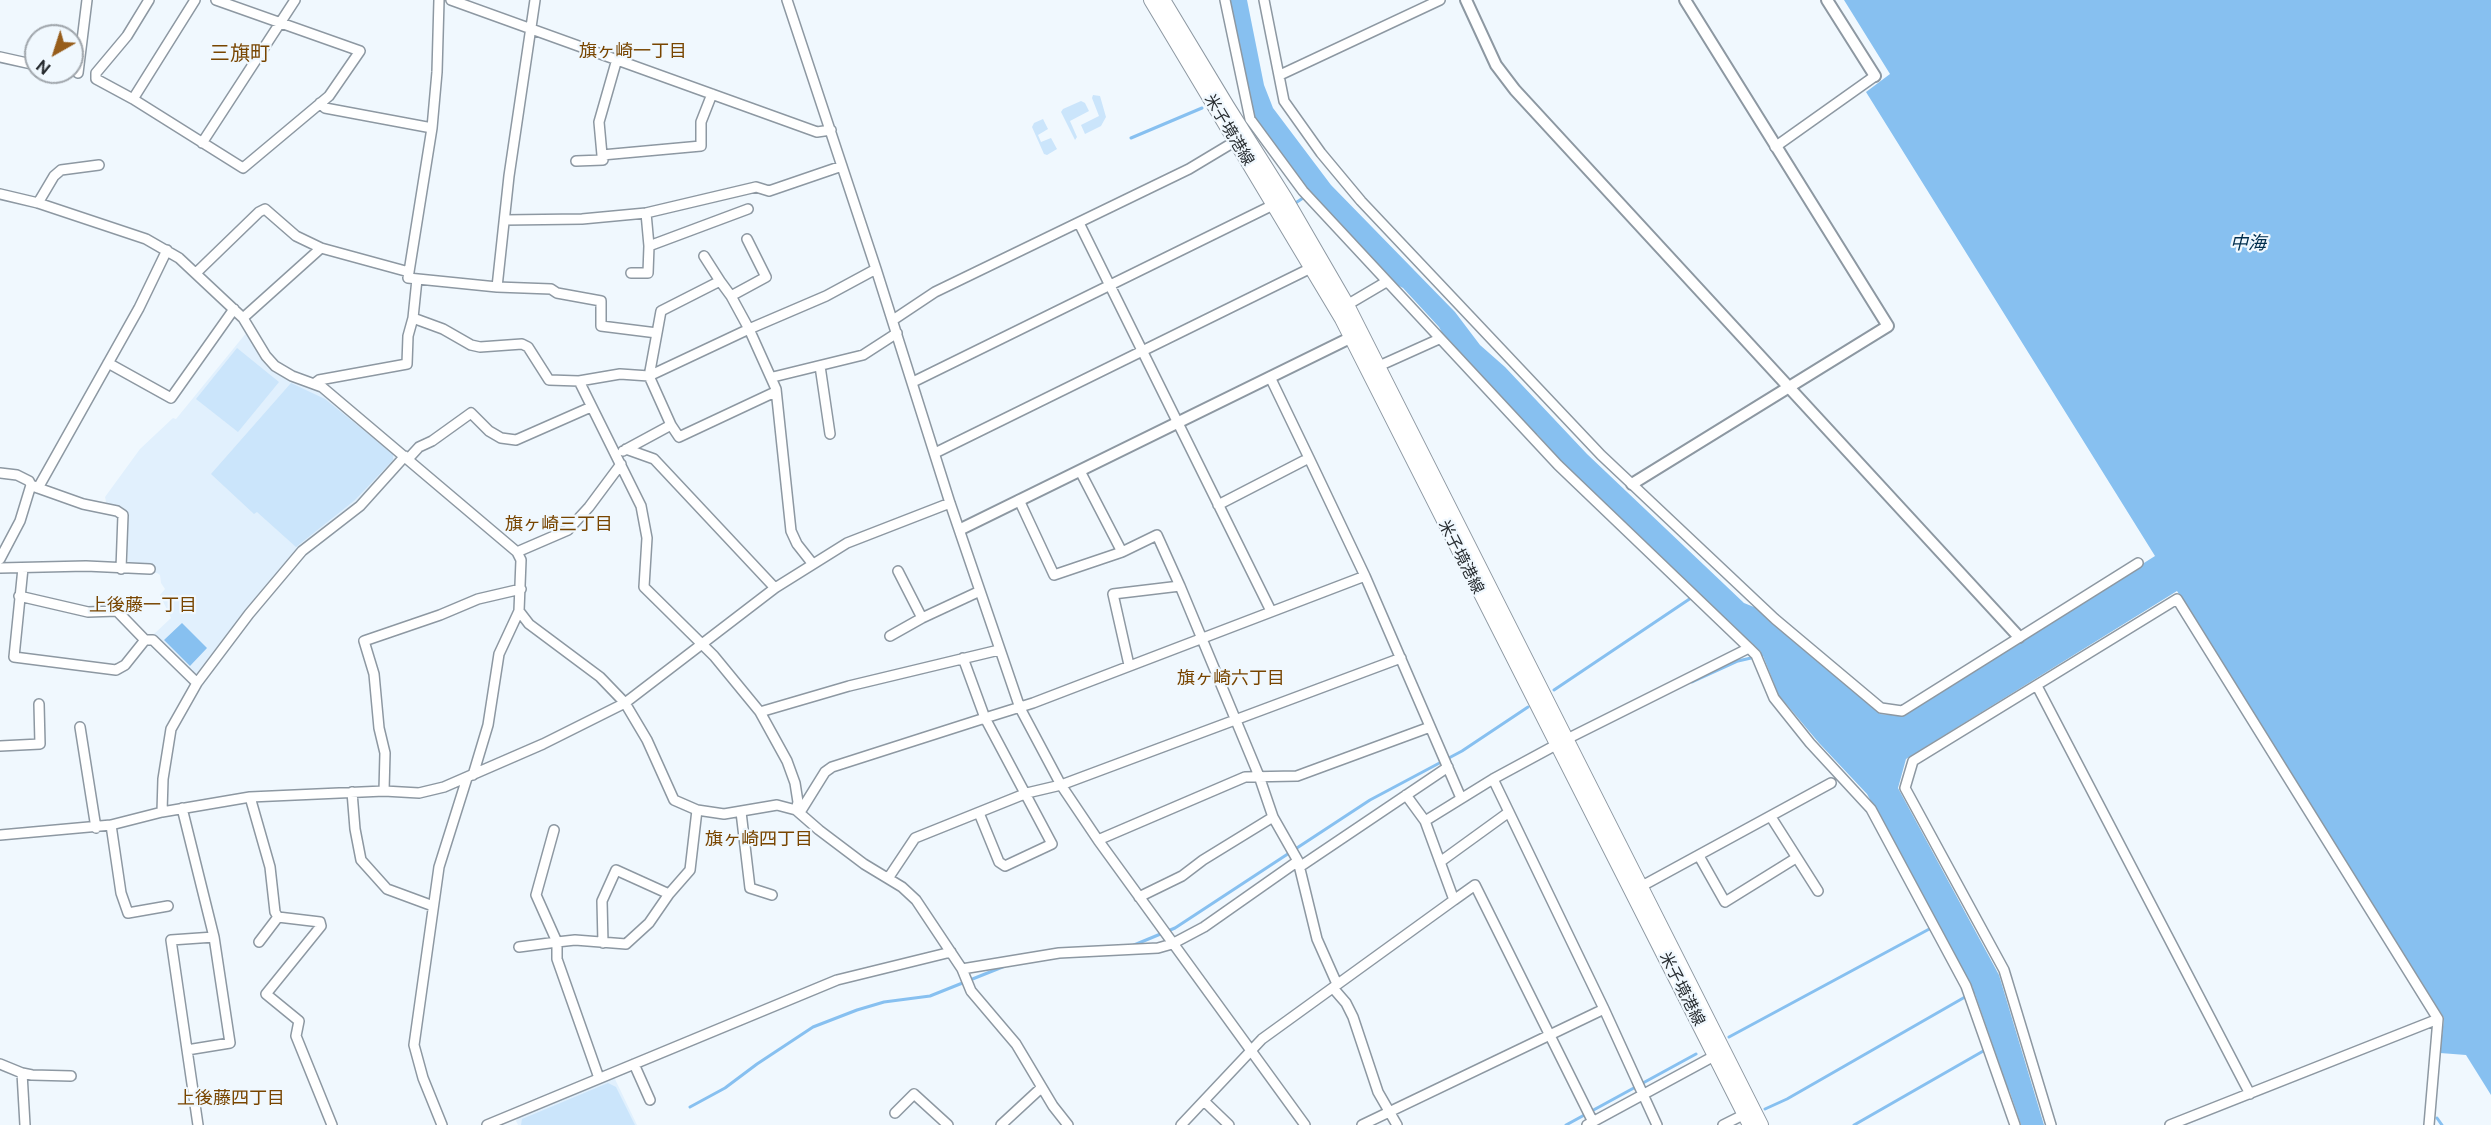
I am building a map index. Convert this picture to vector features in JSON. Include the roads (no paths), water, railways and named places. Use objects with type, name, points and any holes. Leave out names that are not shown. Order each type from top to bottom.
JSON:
[{"type":"main road","name":"米子境港線","points":[[1151,0],[1347,305],[1356,335],[1562,741],[1642,886],[1761,1125]]},
{"type":"main road","name":"米子境港線","points":[[1163,0],[1241,138],[1273,205],[1356,335],[1379,366],[1747,1120]]},
{"type":"street","points":[[83,24],[87,0]]},
{"type":"street","points":[[94,76],[127,36],[149,0]]},
{"type":"street","points":[[133,99],[195,0]]},
{"type":"street","points":[[84,74],[94,76],[243,168],[329,96],[360,51],[216,0]]},
{"type":"street","points":[[202,143],[295,0]]},
{"type":"street","points":[[439,0],[437,72],[432,128],[408,278],[497,287],[551,289],[557,293],[601,301],[601,326],[657,333]]},
{"type":"street","points":[[451,0],[817,132],[831,130]]},
{"type":"street","points":[[497,287],[509,176],[535,0]]},
{"type":"street","points":[[787,0],[893,320],[950,503],[961,529],[1020,708],[1061,785],[1098,840],[1305,1125]]},
{"type":"street","points":[[1225,0],[1250,119],[1304,191],[1439,339],[1577,484],[1756,655],[1774,698],[1810,743],[1871,809],[1966,986],[2015,1125]]},
{"type":"street","points":[[1264,0],[1284,102],[1321,153],[1361,201],[1601,455],[1775,619],[1881,708],[1902,711],[2138,563]]},
{"type":"street","points":[[1280,75],[1440,0]]},
{"type":"street","points":[[1466,0],[1501,74],[2019,637]]},
{"type":"street","points":[[1632,484],[1887,326],[1685,0]]},
{"type":"street","points":[[1775,147],[1875,76],[1827,0]]},
{"type":"street","points":[[0,57],[24,62]]},
{"type":"street","points":[[576,161],[603,160],[599,122],[617,59]]},
{"type":"street","points":[[602,155],[701,146],[701,122],[712,94]]},
{"type":"street","points":[[320,103],[325,108],[432,128]]},
{"type":"street","points":[[893,320],[935,292],[1189,169],[1241,138]]},
{"type":"street","points":[[38,203],[60,170],[99,165]]},
{"type":"street","points":[[505,220],[582,219],[646,213],[756,187],[769,191],[842,166]]},
{"type":"street","points":[[0,194],[38,203],[146,239],[167,250],[196,273],[243,318],[266,356],[275,366],[291,376],[322,387],[517,552],[522,560],[519,611],[499,654],[488,725],[439,867],[433,906],[414,1045],[423,1078],[442,1125]]},
{"type":"street","points":[[913,382],[1273,205]]},
{"type":"street","points":[[196,273],[259,212],[265,209],[296,236],[321,248],[409,272]]},
{"type":"street","points":[[649,246],[748,209]]},
{"type":"street","points":[[631,273],[648,273],[649,246],[646,213]]},
{"type":"street","points":[[1079,223],[1271,611]]},
{"type":"street","points":[[731,296],[766,277],[747,239]]},
{"type":"street","points":[[243,318],[321,248]]},
{"type":"street","points":[[0,559],[20,521],[34,486],[139,308],[167,250]]},
{"type":"street","points":[[704,256],[731,296],[772,377],[791,531],[797,544],[812,563]]},
{"type":"street","points":[[935,453],[1313,267]]},
{"type":"street","points":[[412,318],[443,329],[471,345],[480,347],[522,344],[528,347],[549,380],[579,381],[620,374],[651,375],[826,296],[876,269]]},
{"type":"street","points":[[315,383],[319,380],[407,364],[408,336],[417,279]]},
{"type":"street","points":[[720,281],[661,311],[650,370],[660,405],[679,437],[775,392]]},
{"type":"street","points":[[1347,305],[1386,282]]},
{"type":"street","points":[[108,363],[171,398],[234,309]]},
{"type":"street","points":[[772,377],[863,355],[897,333]]},
{"type":"street","points":[[961,529],[1356,335]]},
{"type":"street","points":[[1379,366],[1439,339]]},
{"type":"street","points":[[820,366],[830,434]]},
{"type":"street","points":[[1270,377],[1365,576],[1461,798]]},
{"type":"street","points":[[579,381],[591,407],[621,452],[621,464],[641,506],[647,538],[644,587],[702,643],[760,712],[788,761],[795,783],[798,802],[796,810]]},
{"type":"street","points":[[162,812],[163,779],[171,729],[197,683],[249,614],[302,551],[360,506],[406,457],[471,413],[489,431],[501,438],[516,440],[591,407]]},
{"type":"street","points":[[621,452],[671,425]]},
{"type":"street","points":[[621,452],[654,459],[775,588]]},
{"type":"street","points":[[1218,505],[1309,458]]},
{"type":"street","points":[[517,552],[568,530],[621,464]]},
{"type":"street","points":[[1080,471],[1122,552]]},
{"type":"street","points":[[0,473],[17,475],[34,486],[83,504],[117,511],[123,515],[121,569]]},
{"type":"street","points":[[1019,500],[1054,575],[1122,552],[1157,535],[1259,776],[1273,817],[1299,864],[1317,939],[1335,986],[1353,1017],[1374,1081],[1397,1125]]},
{"type":"street","points":[[0,835],[96,828],[162,812],[250,797],[384,791],[419,793],[444,787],[543,744],[625,704],[702,643],[812,563],[847,543],[950,503]]},
{"type":"street","points":[[0,568],[86,566],[150,569]]},
{"type":"street","points":[[23,568],[14,657],[116,670],[125,665],[145,640]]},
{"type":"street","points":[[898,571],[922,618]]},
{"type":"street","points":[[519,611],[530,624],[600,677],[625,704],[644,734],[674,800],[697,810],[724,814],[777,805],[796,810],[802,809],[825,772],[832,767],[1020,708],[1365,576]]},
{"type":"street","points":[[1129,665],[1113,594],[1180,586]]},
{"type":"street","points":[[384,791],[385,753],[379,728],[374,674],[364,641],[440,615],[478,599],[521,589]]},
{"type":"street","points":[[890,636],[980,591]]},
{"type":"street","points":[[19,596],[88,612],[117,611],[145,640],[153,640],[197,683]]},
{"type":"street","points":[[2051,1125],[2004,970],[1905,788],[1913,761],[2177,599],[2438,1019],[2429,1125]]},
{"type":"street","points":[[1425,821],[1493,779],[1562,741],[1749,648]]},
{"type":"street","points":[[760,712],[827,692],[999,650]]},
{"type":"street","points":[[963,658],[985,718],[1052,844],[1005,866],[999,862],[979,813]]},
{"type":"street","points":[[889,878],[915,838],[1026,793],[1061,785],[1401,658]]},
{"type":"street","points":[[2037,686],[2250,1094]]},
{"type":"street","points":[[0,746],[40,744],[39,704]]},
{"type":"street","points":[[80,727],[96,828]]},
{"type":"street","points":[[1098,840],[1245,777],[1297,776],[1430,727]]},
{"type":"street","points":[[962,969],[1059,953],[1158,948],[1172,944],[1204,927],[1448,767]]},
{"type":"street","points":[[1493,779],[1657,1125]]},
{"type":"street","points":[[1642,886],[1831,783]]},
{"type":"street","points":[[352,792],[361,860],[387,889],[433,906]]},
{"type":"street","points":[[1406,795],[1425,821],[1454,900]]},
{"type":"street","points":[[250,797],[270,867],[275,912],[278,917]]},
{"type":"street","points":[[182,808],[214,936],[230,1043],[187,1050]]},
{"type":"street","points":[[519,947],[575,940],[627,944],[649,923],[669,894],[690,870],[697,810]]},
{"type":"street","points":[[796,810],[819,830],[855,857],[889,878],[916,900],[962,969],[971,991],[1016,1044],[1041,1088],[1068,1125]]},
{"type":"street","points":[[741,812],[750,888],[772,895]]},
{"type":"street","points":[[1440,862],[1509,812]]},
{"type":"street","points":[[1139,897],[1182,876],[1203,860],[1273,817]]},
{"type":"street","points":[[1771,817],[1818,891]]},
{"type":"street","points":[[111,825],[122,893],[128,913],[168,906]]},
{"type":"street","points":[[554,830],[536,895],[557,942],[557,958],[599,1078]]},
{"type":"street","points":[[1699,856],[1725,902],[1796,858]]},
{"type":"street","points":[[603,943],[602,901],[616,870],[669,894]]},
{"type":"street","points":[[1181,1125],[1262,1039],[1475,885],[1550,1034],[1590,1123],[1716,1055]]},
{"type":"street","points":[[259,942],[278,917]]},
{"type":"street","points":[[278,917],[320,922],[321,926],[266,994],[299,1021],[296,1036],[332,1125]]},
{"type":"street","points":[[198,1125],[171,940],[214,936]]},
{"type":"street","points":[[487,1125],[512,1120],[599,1078],[837,980],[951,952]]},
{"type":"street","points":[[1362,1125],[1604,1009]]},
{"type":"street","points":[[2170,1125],[2438,1019]]},
{"type":"street","points":[[0,1064],[32,1075],[71,1076]]},
{"type":"street","points":[[634,1064],[650,1100]]},
{"type":"street","points":[[22,1072],[25,1125]]},
{"type":"street","points":[[1001,1125],[1041,1088]]},
{"type":"street","points":[[895,1113],[914,1094],[948,1125]]},
{"type":"street","points":[[1204,1101],[1228,1125]]},
{"type":"street","points":[[1723,1125],[1747,1120]]},
{"type":"water","name":"中海","points":[[1230,0],[1247,0],[1264,85],[1273,108],[1331,185],[1455,312],[1480,345],[1505,367],[1587,454],[1744,603],[1759,609],[1880,714],[1902,716],[2155,556],[1866,92],[1890,74],[1844,0],[2491,0],[2491,1095],[2466,1055],[2440,1053],[2444,1018],[2177,591],[1906,759],[1898,788],[1999,975],[2044,1125],[2021,1125],[2009,1090],[2006,1091],[2007,1086],[1972,991],[1973,988],[1867,794],[1782,699],[1779,701],[1763,656],[1760,657],[1758,653],[1761,652],[1565,465],[1562,465],[1563,463],[1537,434],[1535,436],[1534,432],[1444,336],[1439,327],[1403,288],[1395,284],[1311,193],[1255,119]]},
{"type":"water","points":[[182,623],[207,648],[190,666],[164,640]]},
{"type":"waterway","points":[[1131,138],[1202,108]]},
{"type":"waterway","points":[[1297,202],[1303,198]]},
{"type":"waterway","points":[[1554,690],[1691,598]]},
{"type":"waterway","points":[[1692,682],[1738,661],[1751,658]]},
{"type":"waterway","points":[[1134,945],[1175,928],[1370,800],[1462,751],[1528,707]]},
{"type":"waterway","points":[[1729,1037],[1933,927]]},
{"type":"waterway","points":[[690,1107],[725,1088],[813,1027],[884,1002],[930,996],[1005,966]]},
{"type":"waterway","points":[[1765,1109],[1787,1099],[1965,997]]},
{"type":"waterway","points":[[1854,1125],[1985,1050]]},
{"type":"waterway","points":[[1566,1125],[1696,1054]]},
{"type":"waterway","points":[[2437,1118],[2442,1125]]},
{"type":"district","name":"旗ヶ崎一丁目","points":[[633,51]]},
{"type":"district","name":"三旗町","points":[[240,54]]},
{"type":"district","name":"旗ヶ崎三丁目","points":[[559,524]]},
{"type":"district","name":"上後藤一丁目","points":[[143,605]]},
{"type":"district","name":"旗ヶ崎六丁目","points":[[1231,678]]},
{"type":"district","name":"旗ヶ崎四丁目","points":[[759,839]]},
{"type":"district","name":"上後藤四丁目","points":[[231,1098]]}]
